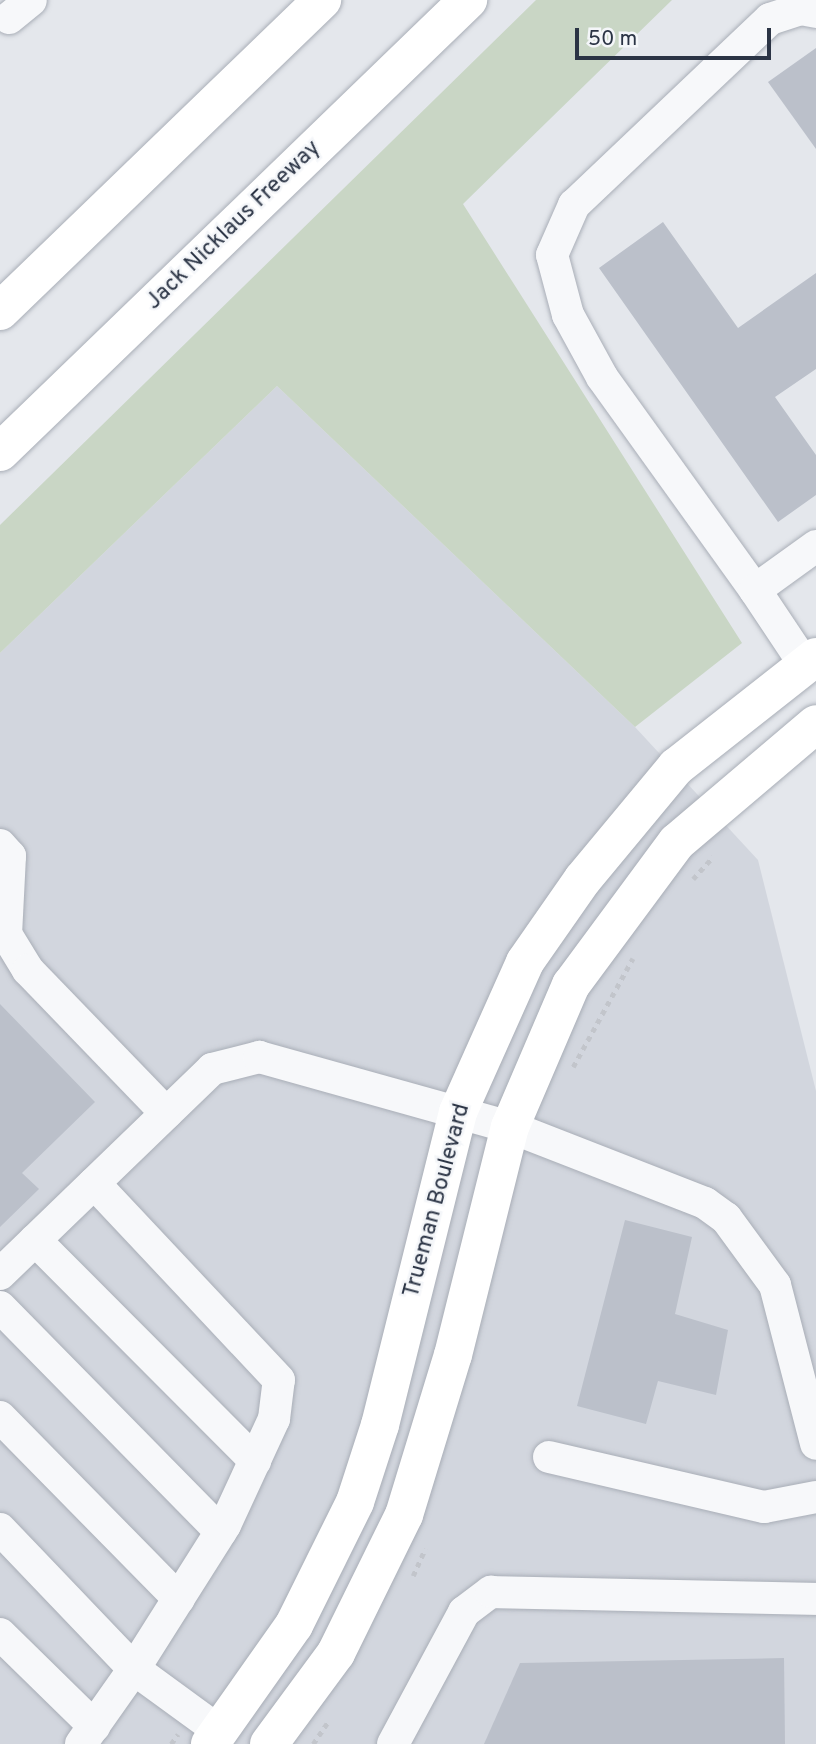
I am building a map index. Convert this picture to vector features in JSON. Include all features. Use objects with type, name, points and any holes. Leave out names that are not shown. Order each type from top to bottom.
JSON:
[{"type":"main road","points":[[0,311],[322,0]]},
{"type":"main road","name":"Jack Nicklaus Freeway","points":[[0,453],[468,0]]},
{"type":"main road","points":[[0,466],[78,377]]},
{"type":"main road","name":"Trueman Boulevard","points":[[214,1738],[294,1625],[355,1502],[384,1413],[458,1112],[525,962],[583,879],[676,767],[811,661]]},
{"type":"main road","points":[[269,1744],[336,1653],[404,1515],[453,1356],[510,1127],[571,985],[620,915],[677,842],[816,724]]},
{"type":"lane","points":[[811,661],[755,590],[602,377],[568,315],[552,255],[558,229],[574,205],[770,19],[801,9],[816,12]]},
{"type":"lane","points":[[755,590],[816,546]]},
{"type":"lane","points":[[0,845],[10,856],[6,934],[28,970],[166,1113]]},
{"type":"lane","points":[[0,1274],[212,1069],[259,1057],[510,1127],[705,1203],[726,1218],[775,1285],[816,1444]]},
{"type":"lane","points":[[0,1634],[87,1735],[134,1669],[221,1532],[274,1419],[279,1380],[94,1183]]},
{"type":"lane","points":[[35,1240],[255,1461]]},
{"type":"lane","points":[[0,1307],[221,1532]]},
{"type":"lane","points":[[0,1417],[179,1599]]},
{"type":"lane","points":[[550,1457],[764,1507],[816,1497]]},
{"type":"lane","points":[[0,1528],[134,1669],[214,1738]]},
{"type":"lane","points":[[393,1744],[464,1612],[491,1592],[816,1598]]},
{"type":"path","points":[[681,891],[719,850]]},
{"type":"path","points":[[567,1079],[640,946]]},
{"type":"path","points":[[409,1583],[430,1534]]},
{"type":"path","points":[[313,1744],[335,1710]]},
{"type":"shaded area","points":[[277,386],[635,727],[758,860],[816,1091],[816,1744],[0,1744],[0,653]]},
{"type":"green space","points":[[536,0],[672,0],[463,204],[742,643],[635,727],[277,386],[0,653],[0,525]]},
{"type":"building","points":[[816,48],[816,149],[768,82]]},
{"type":"building","points":[[663,222],[738,328],[816,273],[816,369],[775,397],[816,455],[816,495],[778,522],[599,268]]},
{"type":"building","points":[[0,1004],[95,1102],[22,1173],[39,1189],[0,1227]]},
{"type":"building","points":[[625,1220],[692,1237],[675,1314],[728,1330],[716,1395],[658,1381],[646,1424],[577,1406]]},
{"type":"building","points":[[784,1658],[785,1744],[484,1744],[520,1663]]}]
